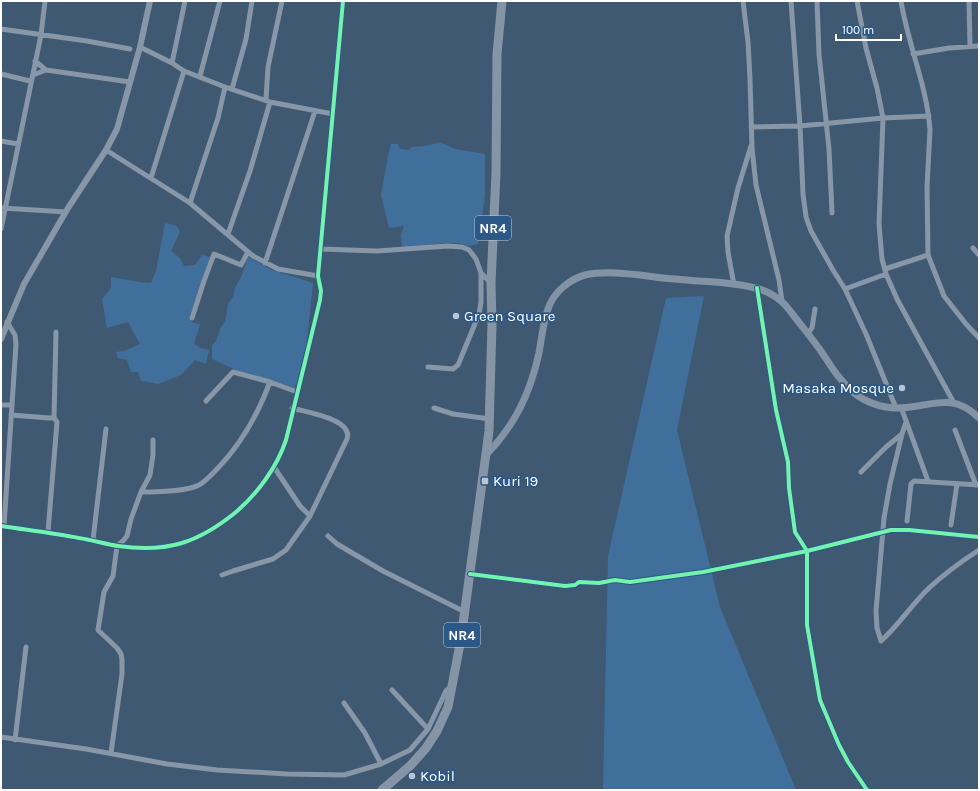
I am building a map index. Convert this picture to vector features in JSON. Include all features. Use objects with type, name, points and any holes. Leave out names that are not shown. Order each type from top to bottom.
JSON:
[{"type":"highway","name":"NR4","points":[[382,790],[411,765],[426,748],[437,731],[448,706],[454,682],[465,612],[490,419],[492,331],[490,283],[496,173],[497,54],[502,1]]},
{"type":"main road","points":[[486,455],[500,441],[520,411],[524,402],[537,364],[547,313],[556,295],[574,279],[584,276],[606,274],[634,275],[734,285],[757,288],[770,293],[782,301],[808,333],[839,379],[862,399],[873,403],[898,407],[932,402],[954,403],[962,405],[979,418]]},
{"type":"street","points":[[1,229],[3,209],[41,35],[45,1]]},
{"type":"street","points":[[1,339],[24,284],[66,212],[106,150],[116,129],[140,47],[150,1]]},
{"type":"street","points":[[172,63],[185,1]]},
{"type":"street","points":[[200,76],[220,1]]},
{"type":"street","points":[[232,89],[246,39],[252,1]]},
{"type":"street","points":[[228,234],[250,170],[268,100],[268,67],[282,1]]},
{"type":"street","points":[[7,322],[15,335],[11,405],[12,415],[2,526],[48,532],[117,546],[145,549],[159,548],[185,544],[227,520],[241,508],[251,498],[274,467],[282,450],[318,311],[321,291],[318,276],[320,249],[334,114],[343,1]]},
{"type":"street","points":[[743,1],[749,50],[751,145],[756,185],[782,301]]},
{"type":"street","points":[[791,1],[800,126],[803,194],[806,217],[811,231],[845,289],[906,422],[928,481]]},
{"type":"street","points":[[817,1],[819,54],[829,149],[832,213]]},
{"type":"street","points":[[857,1],[866,48],[877,88],[883,118],[879,230],[880,248],[885,272],[909,321],[954,403]]},
{"type":"street","points":[[902,1],[913,54],[926,98],[929,116],[930,130],[927,216],[928,255],[944,296],[979,338]]},
{"type":"street","points":[[968,1],[970,46]]},
{"type":"street","points":[[1,29],[87,41],[130,49]]},
{"type":"street","points":[[913,54],[970,46],[978,46],[979,53]]},
{"type":"street","points":[[140,47],[172,63],[184,71],[225,87],[268,100],[334,114]]},
{"type":"street","points":[[35,61],[46,70]]},
{"type":"street","points":[[33,75],[46,70],[130,82]]},
{"type":"street","points":[[151,178],[184,71]]},
{"type":"street","points":[[1,74],[30,81]]},
{"type":"street","points":[[190,203],[218,118],[225,87]]},
{"type":"street","points":[[265,263],[315,111]]},
{"type":"street","points":[[751,127],[800,126],[883,118],[929,116]]},
{"type":"street","points":[[1,142],[18,144]]},
{"type":"street","points":[[734,285],[728,252],[727,236],[738,188],[751,145]]},
{"type":"street","points":[[106,150],[190,203],[248,252],[265,263],[278,269],[318,276]]},
{"type":"street","points":[[3,209],[66,212]]},
{"type":"street","points":[[320,249],[377,250],[456,245],[469,250],[476,259],[481,273],[481,302],[479,314],[458,364],[453,368],[428,367]]},
{"type":"street","points":[[973,248],[979,255]]},
{"type":"street","points":[[192,318],[214,254],[241,265],[248,252]]},
{"type":"street","points":[[845,289],[928,255]]},
{"type":"street","points":[[481,273],[490,283]]},
{"type":"street","points":[[757,288],[776,410],[788,462],[789,488],[795,532],[807,551],[807,625],[820,700],[839,745],[848,762],[867,790]]},
{"type":"street","points":[[808,333],[812,328],[815,309]]},
{"type":"street","points":[[48,532],[57,431],[57,422],[54,418],[56,332]]},
{"type":"street","points":[[206,400],[233,372],[270,382],[297,392]]},
{"type":"street","points":[[141,492],[176,490],[193,487],[204,482],[229,456],[244,436],[270,382]]},
{"type":"street","points":[[1,405],[11,405]]},
{"type":"street","points":[[222,575],[273,559],[281,554],[292,542],[310,516],[347,439],[348,433],[337,421],[292,408]]},
{"type":"street","points":[[434,408],[452,414],[490,419]]},
{"type":"street","points":[[12,415],[54,418]]},
{"type":"street","points":[[906,422],[886,498],[876,611],[877,628],[881,641],[889,634],[929,588],[978,552]]},
{"type":"street","points":[[92,540],[106,429]]},
{"type":"street","points":[[907,521],[911,484],[914,481],[978,485],[955,430]]},
{"type":"street","points":[[861,472],[886,447],[902,434]]},
{"type":"street","points":[[112,753],[122,674],[122,660],[121,654],[107,637],[100,632],[98,627],[104,592],[113,576],[117,546],[127,536],[131,519],[141,492],[150,474],[152,465],[153,440]]},
{"type":"street","points":[[274,467],[300,506],[310,516]]},
{"type":"street","points":[[951,526],[956,484]]},
{"type":"street","points":[[470,574],[565,586],[575,585],[579,582],[599,583],[615,580],[630,582],[703,572],[807,551],[896,529],[979,537]]},
{"type":"street","points":[[328,536],[337,544],[383,571],[465,612]]},
{"type":"street","points":[[15,740],[26,647]]},
{"type":"street","points":[[1,738],[112,753],[167,764],[217,770],[287,774],[344,775],[381,764],[410,750],[428,729],[446,691],[454,682]]},
{"type":"street","points":[[392,690],[428,729]]},
{"type":"street","points":[[344,703],[365,733],[381,764]]},
{"type":"shaded area","points":[[440,142],[455,149],[485,154],[485,196],[478,244],[468,246],[459,243],[444,243],[402,249],[401,235],[404,226],[389,228],[381,195],[391,144],[398,144],[400,149],[409,150],[411,147],[426,146]]},
{"type":"shaded area","points":[[165,223],[177,226],[180,232],[171,251],[180,258],[184,266],[195,265],[202,255],[210,257],[190,315],[191,322],[200,324],[194,344],[209,350],[206,364],[195,360],[181,375],[158,384],[141,381],[138,372],[131,372],[127,360],[118,358],[116,352],[124,351],[140,344],[128,322],[107,328],[102,299],[111,288],[111,277],[151,283],[156,271]]},
{"type":"shaded area","points":[[248,257],[272,270],[313,283],[305,359],[298,385],[295,385],[295,389],[238,371],[212,359],[212,345],[216,341],[221,327],[225,322],[228,304],[234,295],[234,290],[242,275]]},
{"type":"shaded area","points":[[704,296],[677,430],[720,607],[796,790],[603,790],[608,556],[666,298]]},
{"type":"cycle path","points":[[1,526],[69,536],[118,546],[136,548],[167,546],[195,538],[222,523],[252,497],[272,470],[286,440],[320,300],[321,291],[318,276],[343,1]]},
{"type":"cycle path","points":[[757,288],[776,410],[788,462],[789,488],[795,532],[807,551],[807,625],[820,700],[839,745],[848,762],[867,790]]},
{"type":"cycle path","points":[[470,574],[565,586],[575,585],[579,582],[599,583],[615,580],[630,582],[703,572],[807,551],[891,530],[909,530],[979,537]]},
{"type":"place","name":"Green Square","points":[[456,316]]},
{"type":"place","name":"Masaka Mosque","points":[[902,388]]},
{"type":"place","name":"Kuri 19","points":[[485,481]]},
{"type":"place","name":"Kobil","points":[[412,776]]}]
